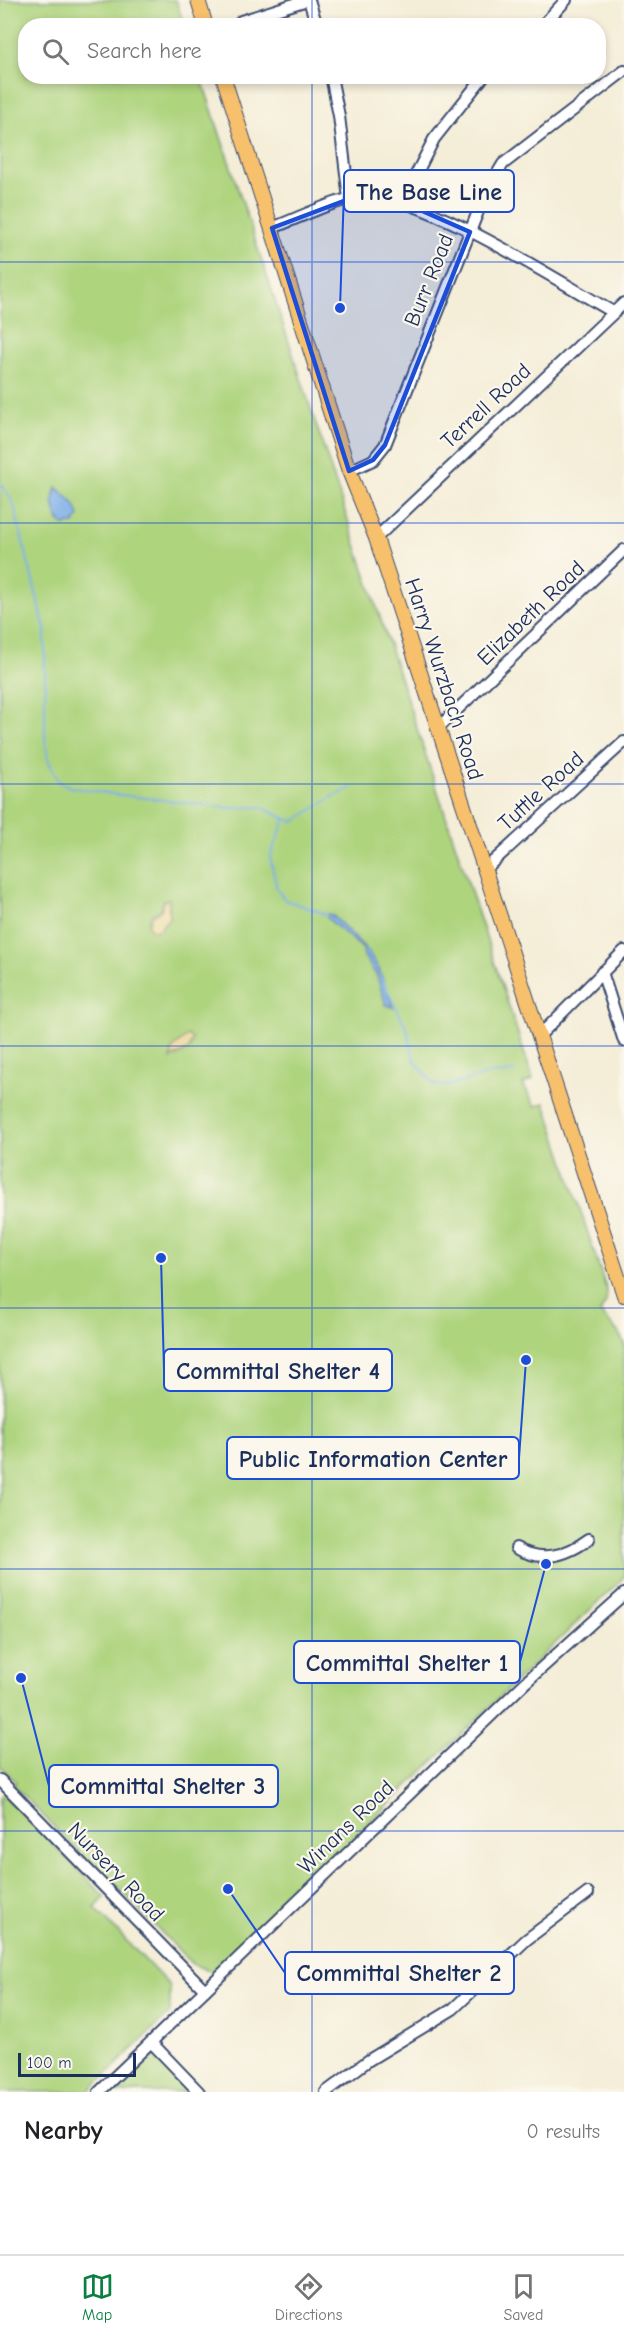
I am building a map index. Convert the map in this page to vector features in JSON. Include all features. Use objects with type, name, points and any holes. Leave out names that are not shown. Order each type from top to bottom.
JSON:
[{"type":"main road","points":[[198,0],[204,18]]},
{"type":"main road","name":"Harry Wurzbach Road","points":[[226,84],[349,471],[376,538],[539,1036],[619,1259],[624,1295]]},
{"type":"street","points":[[251,18],[308,0],[314,18]]},
{"type":"street","points":[[549,18],[566,0]]},
{"type":"street","name":"Burr Road","points":[[349,471],[373,460],[385,446],[470,232],[493,179],[503,164],[624,71]]},
{"type":"street","points":[[332,84],[339,116],[349,199]]},
{"type":"street","points":[[402,202],[434,139],[478,84]]},
{"type":"street","points":[[272,228],[349,199],[380,196],[402,202],[470,232],[613,312]]},
{"type":"street","name":"Terrell Road","points":[[376,538],[624,303]]},
{"type":"street","name":"Elizabeth Road","points":[[438,728],[624,550]]},
{"type":"street","name":"Tuttle Road","points":[[485,869],[624,742]]},
{"type":"street","points":[[539,1036],[624,951]]},
{"type":"street","points":[[602,972],[624,1041]]},
{"type":"street","points":[[516,1548],[533,1555],[555,1556],[568,1553],[589,1539]]},
{"type":"street","name":"Winans Road","points":[[99,2092],[526,1681],[624,1594]]},
{"type":"street","name":"Nursery Road","points":[[0,1780],[205,1990]]},
{"type":"street","points":[[326,2092],[369,2060],[453,2009],[526,1940],[588,1893]]},
{"type":"street","points":[[151,2042],[200,2092]]},
{"type":"highlighted area","points":[[380,196],[402,202],[470,232],[385,445],[373,460],[349,471],[313,356],[272,228],[349,199]]},
{"type":"green space","points":[[0,0],[176,0],[182,18],[18,18],[18,84],[203,84],[533,1079],[523,1084],[535,1106],[545,1103],[607,1291],[606,1302],[600,1312],[618,1332],[624,1343],[624,1577],[215,1972],[193,1965],[117,1886],[114,1888],[13,1785],[16,1782],[0,1766]]},
{"type":"green space","points":[[3,1794],[105,1897],[95,1908],[170,1986],[170,2013],[88,2092],[0,2092],[0,1797]]},
{"type":"green space","points":[[155,2054],[191,2092],[117,2092]]},
{"type":"sand","points":[[169,899],[169,918],[159,930],[152,931],[148,925],[152,915],[161,910],[164,900]]},
{"type":"sand","points":[[188,1035],[192,1039],[189,1049],[171,1059],[173,1048]]},
{"type":"water","points":[[57,487],[75,505],[79,516],[74,524],[63,525],[57,517],[53,501]]},
{"type":"water","points":[[328,914],[333,916],[367,950],[379,969],[393,1007],[386,1005],[377,976],[364,956],[363,949],[327,918]]},
{"type":"waterway","points":[[0,483],[13,502],[45,629],[45,737],[48,760],[59,782],[70,787],[112,794],[231,808],[261,807],[293,822],[332,797],[352,788]]},
{"type":"waterway","points":[[285,819],[270,857],[277,889],[285,900],[329,917]]},
{"type":"waterway","points":[[381,978],[407,1029],[414,1060],[435,1085],[447,1086],[490,1074],[515,1072]]},
{"type":"waterway","points":[[110,2092],[138,2064]]},
{"type":"place","name":"The Base Line","points":[[340,308]]},
{"type":"place","name":"Committal Shelter 4","points":[[161,1258]]},
{"type":"place","name":"Public Information Center","points":[[526,1360]]},
{"type":"place","name":"Committal Shelter 1","points":[[546,1564]]},
{"type":"place","name":"Committal Shelter 3","points":[[21,1678]]},
{"type":"place","name":"Committal Shelter 2","points":[[228,1889]]}]
